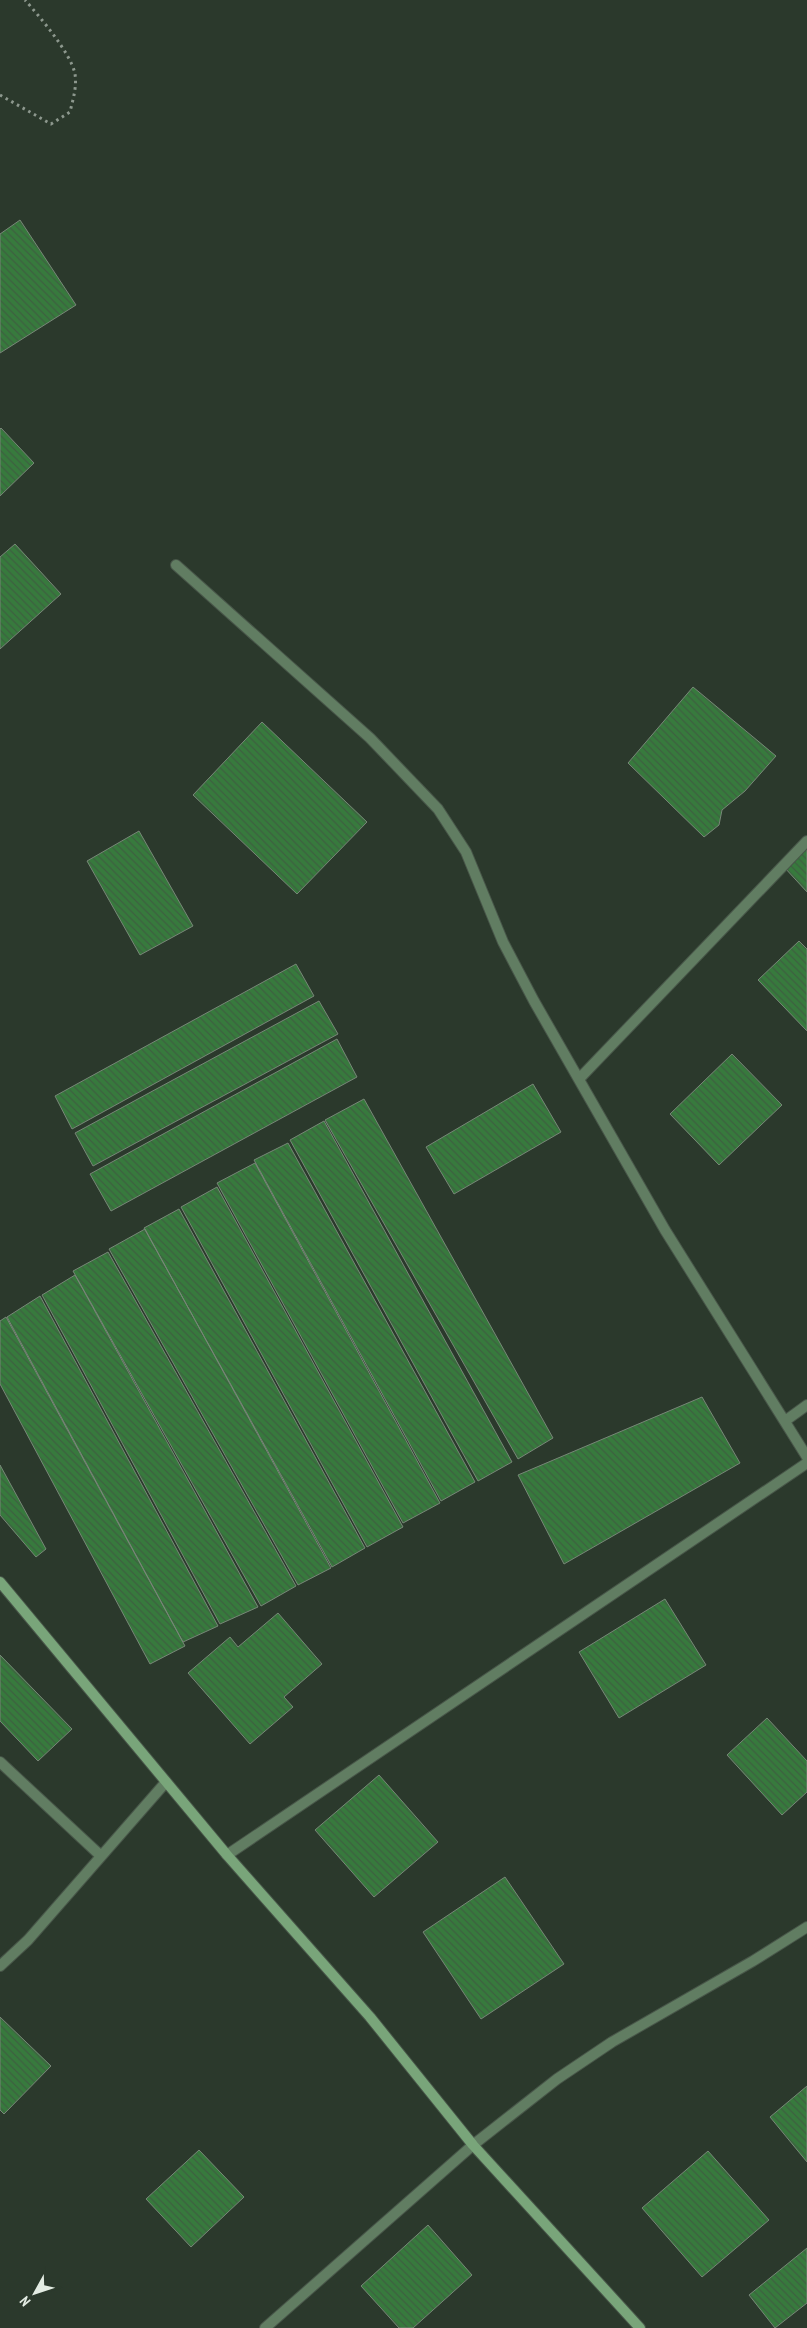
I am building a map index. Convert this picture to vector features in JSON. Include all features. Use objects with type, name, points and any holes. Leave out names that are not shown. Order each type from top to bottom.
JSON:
[{"type":"main road","points":[[0,1582],[228,1855],[370,2017],[473,2146],[640,2328]]},
{"type":"street","points":[[176,565],[370,738],[438,809],[466,852],[503,942],[579,1079],[665,1230],[807,1457]]},
{"type":"street","points":[[579,1079],[807,841]]},
{"type":"street","points":[[786,1421],[807,1405]]},
{"type":"street","points":[[228,1855],[807,1464]]},
{"type":"street","points":[[0,1762],[101,1856]]},
{"type":"street","points":[[0,1966],[28,1940],[166,1782]]},
{"type":"street","points":[[265,2328],[473,2146],[557,2079],[612,2042],[753,1961],[807,1927]]},
{"type":"path","points":[[0,95],[51,124],[70,112],[76,90],[75,72],[52,30],[25,0]]},
{"type":"building","points":[[20,220],[76,305],[0,353],[0,234]]},
{"type":"building","points":[[0,429],[34,463],[0,496]]},
{"type":"building","points":[[15,544],[61,594],[0,649],[0,557]]},
{"type":"building","points":[[693,687],[776,756],[745,791],[722,810],[719,825],[704,837],[628,763]]},
{"type":"building","points":[[262,722],[367,822],[297,894],[193,795]]},
{"type":"building","points":[[139,831],[193,926],[140,955],[87,861]]},
{"type":"building","points":[[807,845],[807,892],[784,867]]},
{"type":"building","points":[[799,941],[807,949],[807,1031],[758,980]]},
{"type":"building","points":[[296,964],[314,996],[72,1129],[55,1096]]},
{"type":"building","points":[[319,1001],[338,1034],[93,1166],[75,1133]]},
{"type":"building","points":[[337,1039],[357,1077],[111,1211],[90,1174]]},
{"type":"building","points":[[732,1054],[782,1105],[719,1165],[670,1114]]},
{"type":"building","points":[[533,1084],[561,1132],[454,1194],[426,1147]]},
{"type":"building","points":[[364,1099],[553,1438],[518,1459],[325,1120]]},
{"type":"building","points":[[324,1121],[512,1462],[478,1481],[290,1140]]},
{"type":"building","points":[[288,1143],[475,1482],[441,1501],[254,1160]]},
{"type":"building","points":[[255,1163],[440,1503],[403,1523],[217,1183]]},
{"type":"building","points":[[217,1187],[403,1527],[367,1547],[181,1207]]},
{"type":"building","points":[[179,1209],[365,1548],[332,1567],[144,1228]]},
{"type":"building","points":[[145,1229],[331,1568],[298,1585],[109,1249]]},
{"type":"building","points":[[108,1252],[296,1586],[261,1606],[73,1271]]},
{"type":"building","points":[[75,1275],[258,1607],[220,1624],[42,1295]]},
{"type":"building","points":[[40,1296],[218,1626],[183,1642],[7,1317]]},
{"type":"building","points":[[6,1317],[185,1646],[150,1664],[0,1384],[0,1321]]},
{"type":"building","points":[[702,1397],[740,1463],[564,1564],[518,1475]]},
{"type":"building","points":[[0,1465],[46,1549],[36,1557],[0,1515]]},
{"type":"building","points":[[665,1599],[706,1665],[619,1718],[579,1652]]},
{"type":"building","points":[[278,1613],[322,1664],[284,1697],[293,1707],[250,1744],[188,1673],[230,1637],[238,1647]]},
{"type":"building","points":[[0,1655],[72,1729],[38,1761],[0,1721]]},
{"type":"building","points":[[767,1718],[807,1761],[807,1792],[782,1815],[727,1755]]},
{"type":"building","points":[[379,1775],[438,1842],[374,1897],[315,1830]]},
{"type":"building","points":[[505,1877],[564,1964],[481,2019],[423,1932]]},
{"type":"building","points":[[0,2017],[51,2066],[4,2114],[0,2110]]},
{"type":"building","points":[[807,2086],[807,2162],[770,2117]]},
{"type":"building","points":[[199,2150],[244,2197],[191,2247],[146,2199]]},
{"type":"building","points":[[708,2151],[769,2220],[702,2277],[642,2208]]},
{"type":"building","points":[[428,2225],[472,2275],[413,2328],[399,2328],[361,2286]]},
{"type":"building","points":[[807,2248],[807,2303],[775,2328],[749,2295]]}]
